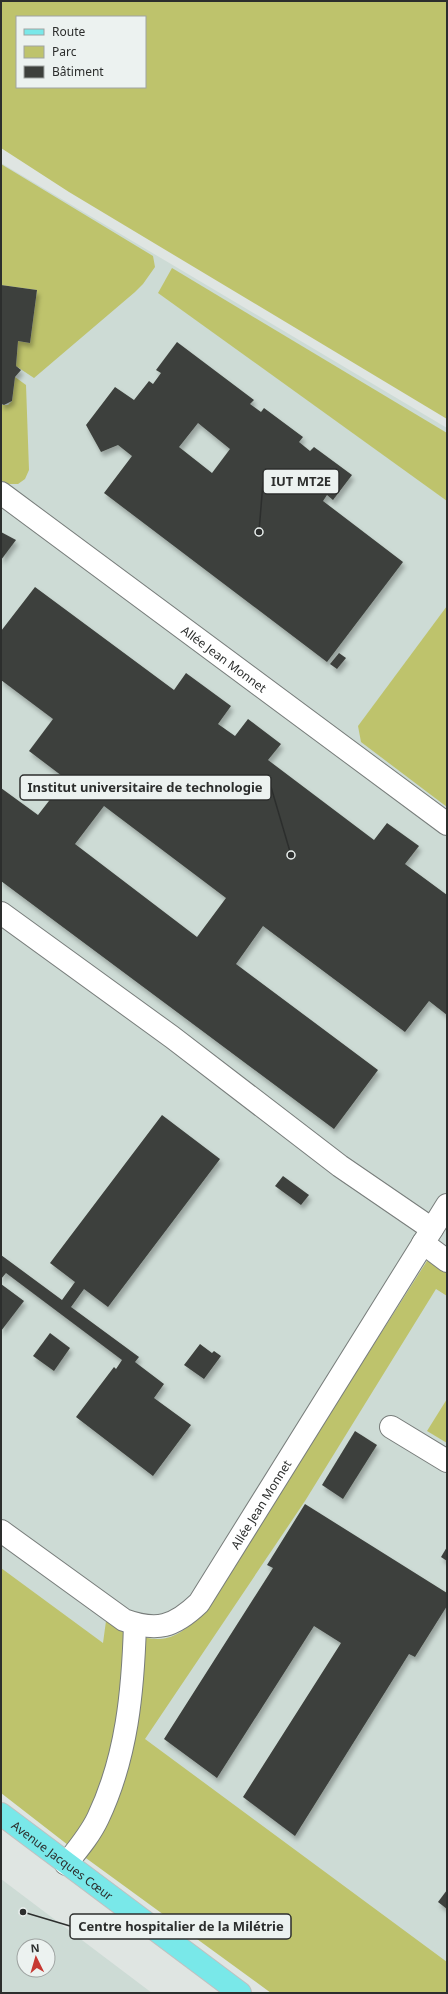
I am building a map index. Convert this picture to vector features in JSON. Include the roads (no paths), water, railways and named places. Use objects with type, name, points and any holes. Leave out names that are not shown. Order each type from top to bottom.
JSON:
[{"type":"main road","name":"Avenue Jacques Cœur","points":[[1,1814],[240,1993]]},
{"type":"lane","name":"Allée Jean Monnet","points":[[1,492],[447,824]]},
{"type":"lane","points":[[1,913],[172,1037],[340,1166],[427,1236],[447,1261]]},
{"type":"lane","name":"Allée Jean Monnet","points":[[1,1531],[112,1613],[135,1624],[158,1628],[170,1624],[184,1616],[199,1603],[447,1205]]},
{"type":"lane","points":[[391,1427],[447,1461]]},
{"type":"lane","points":[[66,1864],[88,1836],[98,1818],[125,1741],[131,1703],[135,1624]]},
{"type":"place","name":"IUT MT2E","points":[[259,532]]},
{"type":"place","name":"Institut universitaire de technologie","points":[[291,855]]},
{"type":"place","name":"Centre hospitalier de la Milétrie","points":[[23,1912]]}]
